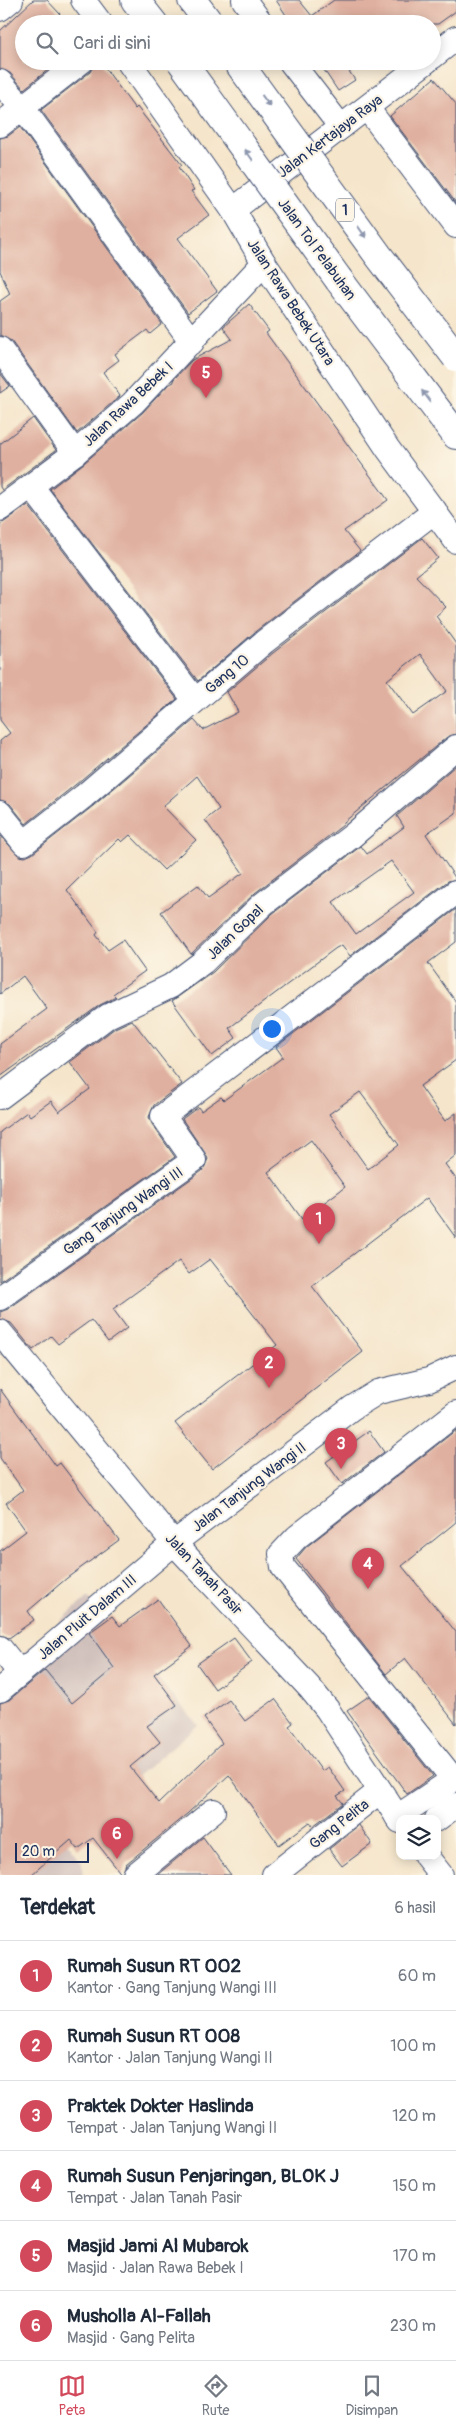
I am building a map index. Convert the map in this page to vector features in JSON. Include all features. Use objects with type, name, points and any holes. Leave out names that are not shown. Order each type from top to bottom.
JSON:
[{"type":"highway","points":[[135,0],[147,15]]},
{"type":"highway","points":[[192,0],[203,15]]},
{"type":"highway","name":"Jalan Tol Pelabuhan","points":[[187,70],[339,280],[456,435]]},
{"type":"highway","name":"1","points":[[244,70],[378,255],[456,357]]},
{"type":"street","points":[[0,9],[11,0]]},
{"type":"street","points":[[83,0],[94,15]]},
{"type":"street","points":[[244,0],[255,15]]},
{"type":"street","points":[[441,50],[456,38]]},
{"type":"street","points":[[0,125],[70,70]]},
{"type":"street","name":"Jalan Rawa Bebek Utara","points":[[134,70],[233,210],[264,263],[388,449],[456,541]]},
{"type":"street","points":[[297,70],[341,127]]},
{"type":"street","name":"Jalan Kertajaya Raya","points":[[233,210],[416,70]]},
{"type":"street","points":[[0,82],[22,107],[192,342]]},
{"type":"street","points":[[367,108],[456,226]]},
{"type":"street","name":"Jalan Rawa Bebek I","points":[[0,509],[75,453],[132,403],[192,342],[264,263]]},
{"type":"street","points":[[0,349],[75,453]]},
{"type":"street","points":[[32,486],[195,700]]},
{"type":"street","name":"Gang 10","points":[[0,813],[24,843],[84,796],[264,642],[434,511]]},
{"type":"street","name":"Jalan Gopal","points":[[0,1097],[108,1016],[171,986],[203,962],[263,904],[352,836],[456,746]]},
{"type":"street","name":"Gang Tanjung Wangi III","points":[[0,1298],[194,1160],[163,1116],[456,892]]},
{"type":"street","name":"Jalan Tanah Pasir","points":[[0,1332],[174,1543],[309,1687],[327,1709],[396,1815]]},
{"type":"street","name":"Jalan Tanjung Wangi II","points":[[174,1543],[352,1408],[378,1392],[429,1380],[456,1367]]},
{"type":"street","points":[[405,1815],[452,1781],[283,1566],[281,1554],[297,1536],[456,1413]]},
{"type":"street","name":"Jalan Pluit Dalam III","points":[[0,1690],[174,1543]]},
{"type":"street","points":[[0,1648],[20,1674]]},
{"type":"street","name":"Gang Pelita","points":[[274,1875],[380,1791]]},
{"type":"street","points":[[441,1816],[456,1805]]},
{"type":"street","points":[[135,1875],[213,1811]]},
{"type":"street","points":[[429,1860],[441,1875]]},
{"type":"shaded area","points":[[88,1597],[198,1725],[64,1838],[82,1862],[83,1875],[0,1875],[0,1673]]},
{"type":"building","points":[[33,0],[47,0],[60,14],[59,15],[17,15]]},
{"type":"building","points":[[276,0],[299,0],[311,15],[286,15]]},
{"type":"building","points":[[334,0],[456,0],[456,11],[441,22],[441,15],[313,15]]},
{"type":"building","points":[[15,17],[15,70],[48,70],[24,89],[10,73],[0,69],[0,31]]},
{"type":"building","points":[[91,70],[107,70],[135,109],[137,107],[182,165],[179,167],[194,190],[191,191],[209,215],[178,238],[217,291],[188,313],[41,110]]},
{"type":"building","points":[[324,70],[348,70],[355,80],[338,91]]},
{"type":"building","points":[[434,78],[456,104],[456,203],[390,116]]},
{"type":"building","points":[[20,127],[162,324],[150,334],[147,330],[115,354],[119,360],[103,372],[120,396],[77,433],[11,341],[0,335],[0,301],[10,294],[0,271],[0,138],[8,136]]},
{"type":"building","points":[[249,304],[269,331],[266,333],[388,500],[344,531],[360,551],[256,631],[198,681],[50,489],[84,463],[142,413],[168,385],[174,382],[173,380],[192,360],[232,339],[223,327]]},
{"type":"building","points":[[0,373],[10,386],[0,393]]},
{"type":"building","points":[[33,418],[56,450],[2,490],[0,487],[0,444]]},
{"type":"building","points":[[28,505],[177,699],[26,824],[10,804],[0,800],[0,741],[10,733],[0,720],[0,525]]},
{"type":"building","points":[[422,538],[438,558],[416,576],[446,607],[436,616],[456,644],[456,734],[447,737],[344,822],[343,825],[255,893],[191,954],[161,912],[198,885],[208,898],[243,873],[205,820],[219,809],[197,776],[163,806],[196,840],[164,870],[130,835],[122,842],[119,839],[67,890],[98,932],[96,935],[108,950],[123,940],[145,971],[113,994],[116,997],[100,1005],[0,1077],[0,1044],[47,1009],[23,976],[0,994],[0,835],[19,856],[25,857],[32,854],[93,806],[194,720],[203,730],[238,712],[227,692],[273,653]],"holes":[[[420,654],[447,691],[413,715],[387,680]]]},
{"type":"building","points":[[456,765],[456,813],[426,834],[456,879],[448,881],[350,956],[342,945],[336,948],[229,1028],[236,1038],[212,1056],[172,1001],[213,972],[272,914],[361,846],[367,854],[404,827],[397,816]],"holes":[[[391,861],[414,892],[356,934],[333,902]]]},
{"type":"building","points":[[456,909],[456,942],[428,963],[456,1002],[456,1060],[420,1086],[445,1121],[456,1113],[456,1155],[445,1164],[456,1179],[456,1238],[427,1198],[312,1286],[363,1352],[212,1469],[175,1423],[277,1345],[210,1259],[189,1274],[179,1261],[113,1309],[127,1328],[108,1342],[91,1320],[58,1344],[51,1336],[33,1350],[11,1323],[0,1319],[0,1312],[8,1309],[202,1171],[208,1159],[182,1119],[198,1107],[201,1111],[221,1097],[224,1100],[283,1057],[276,1047]],"holes":[[[360,1092],[399,1145],[368,1169],[329,1114]],[[311,1140],[345,1187],[302,1219],[268,1172]]]},
{"type":"building","points":[[132,1020],[182,1084],[154,1105],[149,1117],[175,1157],[0,1281],[0,1132],[27,1112],[30,1116],[51,1101],[59,1112],[90,1089],[70,1062],[115,1028]]},
{"type":"building","points":[[0,1389],[56,1466],[60,1463],[119,1540],[67,1578],[28,1611],[34,1620],[9,1638],[0,1635],[0,1551],[26,1531],[6,1503],[23,1490],[0,1458]]},
{"type":"building","points":[[456,1430],[456,1522],[402,1566],[456,1632],[456,1724],[405,1658],[386,1674],[296,1559],[306,1547]]},
{"type":"building","points":[[369,1431],[384,1452],[342,1484],[326,1462]]},
{"type":"building","points":[[158,1599],[192,1646],[154,1674],[177,1705],[147,1726],[160,1742],[130,1767],[159,1803],[222,1743],[204,1718],[229,1700],[245,1721],[275,1699],[293,1723],[289,1726],[322,1771],[328,1767],[345,1791],[337,1796],[343,1803],[313,1826],[310,1822],[279,1845],[229,1775],[188,1813],[126,1864],[122,1875],[93,1838],[78,1849],[71,1840],[31,1875],[0,1875],[0,1703],[9,1700],[45,1670],[72,1703],[114,1668],[89,1633],[112,1616],[120,1626]]},
{"type":"building","points":[[234,1638],[252,1662],[215,1689],[197,1664]]},
{"type":"building","points":[[369,1696],[433,1776],[407,1794],[347,1711]]},
{"type":"building","points":[[359,1825],[372,1844],[342,1866],[329,1849]]},
{"type":"building","points":[[203,1837],[231,1875],[157,1875]]},
{"type":"place","name":"Masjid Jami Al Mubarok","points":[[206,398]]},
{"type":"place","name":"Rumah Susun RT 002","points":[[319,1244]]},
{"type":"place","name":"Rumah Susun RT 008","points":[[269,1388]]},
{"type":"place","name":"Praktek Dokter Haslinda","points":[[341,1469]]},
{"type":"place","name":"Rumah Susun Penjaringan, BLOK J","points":[[368,1589]]},
{"type":"place","name":"Musholla Al-Fallah","points":[[117,1859]]}]
